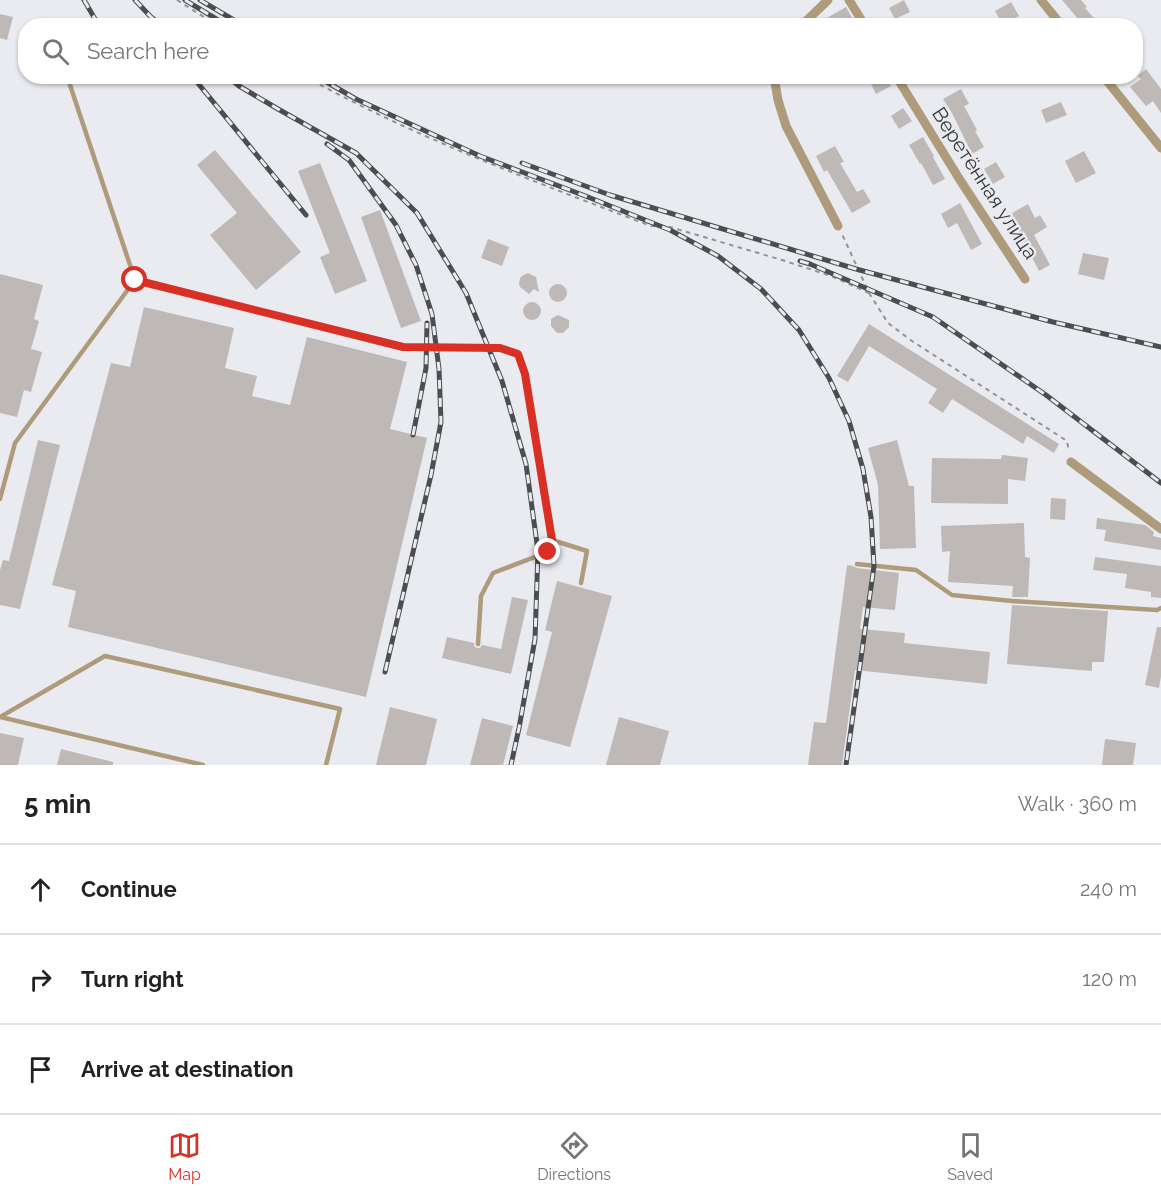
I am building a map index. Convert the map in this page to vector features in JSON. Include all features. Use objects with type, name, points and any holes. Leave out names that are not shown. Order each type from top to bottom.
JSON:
[{"type":"street","points":[[809,18],[828,0]]},
{"type":"street","points":[[849,0],[859,18]]},
{"type":"street","points":[[1041,0],[1056,18]]},
{"type":"street","points":[[775,84],[786,126],[838,226]]},
{"type":"street","name":"Веретённая улица","points":[[901,84],[1025,279]]},
{"type":"street","points":[[1110,84],[1161,147]]},
{"type":"street","points":[[1071,462],[1161,529]]},
{"type":"lane","points":[[70,84],[135,280]]},
{"type":"lane","points":[[0,499],[15,442],[135,280]]},
{"type":"lane","points":[[135,280],[403,347],[500,348],[518,354],[525,374],[552,540],[548,552],[493,573],[481,597],[478,644]]},
{"type":"lane","points":[[552,540],[587,551],[581,583]]},
{"type":"lane","points":[[857,564],[916,570],[952,595],[1012,601],[1157,610],[1161,608]]},
{"type":"lane","points":[[0,717],[105,656],[340,709],[326,765]]},
{"type":"lane","points":[[0,717],[204,765]]},
{"type":"path","points":[[177,0],[205,18]]},
{"type":"path","points":[[318,84],[416,132],[651,226],[670,227],[771,257],[831,276],[869,293]]},
{"type":"path","points":[[838,226],[869,293],[888,323],[912,341],[1067,441],[1071,462]]},
{"type":"building","points":[[904,0],[910,12],[894,18],[889,8]]},
{"type":"building","points":[[1062,0],[1081,0],[1094,18],[1077,18]]},
{"type":"building","points":[[1011,2],[1019,16],[999,18],[995,11]]},
{"type":"building","points":[[846,7],[852,18],[827,18]]},
{"type":"building","points":[[0,14],[13,17],[7,40],[0,38]]},
{"type":"building","points":[[1146,69],[1161,89],[1161,113],[1153,101],[1146,106],[1130,87],[1134,84],[1143,84],[1143,72]]},
{"type":"building","points":[[871,84],[890,84],[891,86],[876,94]]},
{"type":"building","points":[[961,89],[969,104],[964,106],[984,147],[972,154],[943,99]]},
{"type":"building","points":[[1061,102],[1067,115],[1046,123],[1041,110]]},
{"type":"building","points":[[903,108],[912,121],[899,129],[891,116]]},
{"type":"building","points":[[923,137],[945,179],[933,185],[909,145]]},
{"type":"building","points":[[835,146],[844,162],[840,163],[857,192],[863,189],[871,202],[852,213],[827,170],[824,172],[816,156]]},
{"type":"building","points":[[215,150],[301,252],[256,290],[210,235],[237,213],[197,165]]},
{"type":"building","points":[[1084,151],[1096,173],[1076,183],[1065,161]]},
{"type":"building","points":[[996,162],[1005,177],[993,184],[984,169]]},
{"type":"building","points":[[320,163],[367,281],[335,294],[320,257],[330,253],[298,171]]},
{"type":"building","points":[[960,203],[982,244],[971,250],[957,223],[948,228],[941,214]]},
{"type":"building","points":[[1028,204],[1035,218],[1040,215],[1047,227],[1034,235],[1050,265],[1039,271],[1007,216]]},
{"type":"building","points":[[380,210],[421,321],[401,328],[361,217]]},
{"type":"building","points":[[488,239],[509,247],[502,266],[481,258]]},
{"type":"building","points":[[1083,253],[1109,258],[1104,280],[1078,274]]},
{"type":"building","points":[[528,273],[536,277],[539,292],[534,289],[529,294],[520,287],[520,278]]},
{"type":"building","points":[[0,274],[43,285],[34,319],[39,321],[31,349],[42,352],[31,392],[24,390],[17,417],[0,413]]},
{"type":"building","points":[[558,284],[565,286],[567,293],[565,300],[558,302],[551,300],[549,293],[551,286]]},
{"type":"building","points":[[528,302],[536,302],[541,307],[539,318],[528,320],[523,315],[523,307]]},
{"type":"building","points":[[144,307],[234,328],[225,368],[257,376],[252,396],[290,405],[307,337],[407,362],[390,429],[427,438],[366,697],[68,627],[76,591],[52,585],[111,363],[130,367]]},
{"type":"building","points":[[558,315],[569,320],[569,327],[563,333],[557,333],[551,326],[551,319]]},
{"type":"building","points":[[869,324],[1059,444],[1054,453],[1027,436],[1023,444],[952,399],[943,413],[928,403],[937,389],[869,346],[848,382],[837,376]]},
{"type":"building","points":[[38,440],[60,445],[20,609],[0,605],[0,570],[3,560],[9,561]]},
{"type":"building","points":[[897,440],[909,486],[914,486],[916,548],[880,549],[878,485],[868,448]]},
{"type":"building","points":[[1002,455],[1028,458],[1025,481],[1008,479],[1008,504],[931,503],[932,458],[1001,459]]},
{"type":"building","points":[[1051,498],[1066,499],[1065,520],[1050,519]]},
{"type":"building","points":[[1097,518],[1145,525],[1154,532],[1153,536],[1161,538],[1161,550],[1104,541],[1106,530],[1096,529]]},
{"type":"building","points":[[1024,523],[1025,557],[1030,558],[1028,597],[1012,597],[1013,586],[948,582],[950,551],[942,552],[941,526]]},
{"type":"building","points":[[1095,557],[1161,566],[1161,598],[1151,597],[1151,592],[1125,588],[1127,574],[1093,570]]},
{"type":"building","points":[[847,565],[899,573],[895,610],[863,607],[860,629],[905,633],[904,643],[990,652],[987,684],[855,670],[842,765],[808,765],[814,722],[826,723]]},
{"type":"building","points":[[557,581],[612,596],[570,747],[526,735],[552,632],[545,630]]},
{"type":"building","points":[[512,597],[528,600],[511,674],[442,658],[447,637],[474,643],[477,648],[482,645],[501,649]]},
{"type":"building","points":[[1012,605],[1108,611],[1104,662],[1092,662],[1092,671],[1007,664]]},
{"type":"building","points":[[1157,627],[1161,627],[1159,688],[1145,685]]},
{"type":"building","points":[[390,707],[437,719],[426,765],[376,765]]},
{"type":"building","points":[[619,717],[669,731],[660,765],[606,765]]},
{"type":"building","points":[[482,718],[513,726],[503,765],[470,765]]},
{"type":"building","points":[[0,733],[24,738],[18,765],[0,765]]},
{"type":"building","points":[[1105,739],[1136,743],[1133,765],[1102,765]]},
{"type":"building","points":[[61,749],[113,762],[113,765],[57,765]]},
{"type":"railway","points":[[84,0],[94,18]]},
{"type":"railway","points":[[135,0],[152,18]]},
{"type":"railway","points":[[185,0],[215,18]]},
{"type":"railway","points":[[200,0],[230,18]]},
{"type":"railway","points":[[199,84],[306,215]]},
{"type":"railway","points":[[237,84],[356,153],[417,213],[466,293],[502,381],[526,464],[538,551],[535,639],[511,765]]},
{"type":"railway","points":[[330,84],[356,99],[480,156],[670,230],[718,256],[761,289],[799,330],[829,378],[849,421],[863,469],[871,517],[874,566],[846,765]]},
{"type":"railway","points":[[327,144],[349,160],[396,225],[416,265],[432,314],[439,369],[441,422],[431,475],[385,672]]},
{"type":"railway","points":[[522,163],[610,195],[856,269],[1053,322],[1161,347]]},
{"type":"railway","points":[[800,261],[933,317],[1046,395],[1161,483]]},
{"type":"railway","points":[[413,435],[426,368],[427,323]]},
{"type":"route","points":[[135,280],[403,347],[500,348],[518,354],[525,374],[552,540],[548,552]]}]
